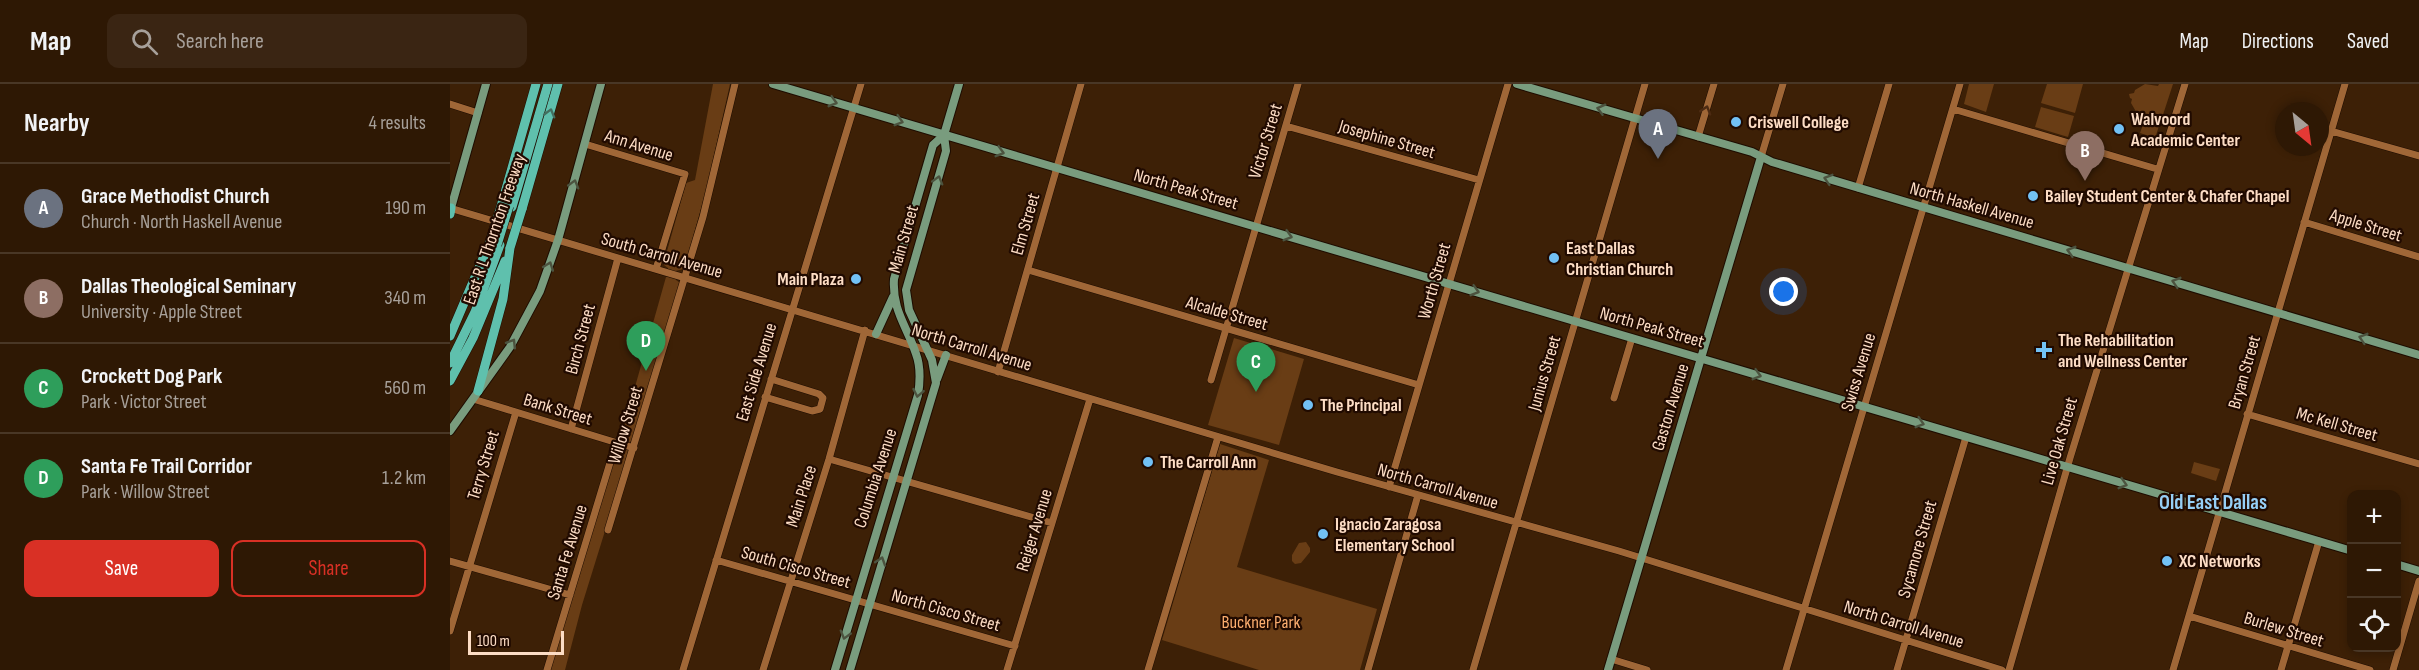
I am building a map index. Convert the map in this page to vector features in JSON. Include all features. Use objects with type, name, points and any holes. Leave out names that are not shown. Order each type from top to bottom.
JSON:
[{"type":"highway","name":"East R L Thornton Freeway","points":[[450,336],[499,245],[511,207],[536,84]]},
{"type":"highway","points":[[511,207],[546,84]]},
{"type":"highway","name":"East R L Thornton Freeway","points":[[450,381],[473,338],[511,207],[558,84]]},
{"type":"highway","points":[[450,355],[499,245]]},
{"type":"highway","points":[[450,363],[475,312],[499,245]]},
{"type":"highway","points":[[476,395],[503,299],[499,245]]},
{"type":"main road","points":[[450,210],[486,84]]},
{"type":"main road","points":[[450,431],[510,347],[540,291],[558,240],[602,84]]},
{"type":"main road","name":"North Peak Street","points":[[773,84],[2347,549]]},
{"type":"main road","name":"Main Street","points":[[928,349],[914,321],[906,290],[946,151],[944,135],[959,84]]},
{"type":"main road","name":"North Haskell Avenue","points":[[1517,84],[1698,136],[1858,188],[2419,355]]},
{"type":"main road","name":"Main Street","points":[[893,297],[894,279],[901,252],[933,145],[944,135]]},
{"type":"main road","name":"Gaston Avenue","points":[[1608,670],[1761,157]]},
{"type":"main road","points":[[901,252],[915,256]]},
{"type":"main road","points":[[876,334],[893,297]]},
{"type":"main road","name":"Columbia Avenue","points":[[835,670],[918,396],[919,367],[913,344],[899,317],[893,297]]},
{"type":"main road","points":[[928,349],[936,383]]},
{"type":"main road","name":"Columbia Avenue","points":[[850,670],[906,480],[946,355]]},
{"type":"main road","points":[[2401,565],[2419,571]]},
{"type":"street","name":"Willow Street","points":[[608,530],[685,277],[714,175],[735,84]]},
{"type":"street","name":"East Side Avenue","points":[[683,670],[791,308],[861,84]]},
{"type":"street","name":"Elm Street","points":[[998,372],[1081,84]]},
{"type":"street","name":"Victor Street","points":[[1211,380],[1298,84]]},
{"type":"street","name":"Worth Street","points":[[1389,487],[1508,84]]},
{"type":"street","name":"Junius Street","points":[[1473,670],[1645,84]]},
{"type":"street","points":[[1698,136],[1714,84]]},
{"type":"street","name":"Gaston Avenue","points":[[1761,157],[1783,84]]},
{"type":"street","points":[[1858,188],[1889,84]]},
{"type":"street","name":"Swiss Avenue","points":[[1785,670],[1960,84]]},
{"type":"street","name":"Live Oak Street","points":[[2009,670],[2067,467],[2185,84]]},
{"type":"street","name":"Bryan Street","points":[[2173,670],[2345,84]]},
{"type":"street","points":[[450,104],[478,113]]},
{"type":"street","points":[[1953,109],[2157,169]]},
{"type":"street","name":"Josephine Street","points":[[1286,126],[1479,180]]},
{"type":"street","points":[[2331,131],[2419,156]]},
{"type":"street","name":"Ann Avenue","points":[[585,144],[685,174],[656,269]]},
{"type":"street","name":"South Carroll Avenue","points":[[450,210],[865,330]]},
{"type":"street","name":"Apple Street","points":[[2304,222],[2419,257]]},
{"type":"street","name":"Birch Street","points":[[571,429],[618,258]]},
{"type":"street","name":"Alcalde Street","points":[[1028,270],[1419,385]]},
{"type":"street","name":"North Carroll Avenue","points":[[865,330],[1218,437],[1641,559],[2002,670]]},
{"type":"street","name":"Main Place","points":[[763,670],[829,459],[865,330]]},
{"type":"street","points":[[1614,398],[1632,338]]},
{"type":"street","points":[[765,397],[812,411],[820,409],[823,398],[819,394],[771,379]]},
{"type":"street","name":"Bank Street","points":[[476,395],[516,412],[634,448]]},
{"type":"street","name":"Reiger Avenue","points":[[1007,670],[1090,399]]},
{"type":"street","name":"Terry Street","points":[[450,632],[516,412]]},
{"type":"street","name":"Mc Kell Street","points":[[2247,414],[2419,464]]},
{"type":"street","points":[[1148,670],[1218,437]]},
{"type":"street","name":"Sycamore Street","points":[[1898,670],[1966,437]]},
{"type":"street","name":"Santa Fe Avenue","points":[[547,670],[616,443]]},
{"type":"street","points":[[829,459],[1052,524]]},
{"type":"street","points":[[1368,670],[1418,495]]},
{"type":"street","points":[[2281,670],[2319,541]]},
{"type":"street","name":"South Cisco Street","points":[[716,560],[869,603]]},
{"type":"street","points":[[450,561],[570,595]]},
{"type":"street","points":[[2393,670],[2419,580]]},
{"type":"street","name":"North Cisco Street","points":[[869,603],[1015,646]]},
{"type":"street","name":"Burlew Street","points":[[2189,616],[2370,670]]},
{"type":"street","points":[[1611,659],[1647,670]]},
{"type":"green space","points":[[713,84],[730,84],[706,191],[684,269],[675,271],[676,280],[680,283],[633,440],[630,442],[628,457],[582,605],[565,670],[550,670],[617,450],[622,442],[620,440],[666,277],[668,277],[668,268],[664,262],[686,183],[695,180]]},
{"type":"green space","points":[[1969,84],[1994,84],[1986,112],[1964,104]]},
{"type":"green space","points":[[2047,84],[2083,84],[2075,113],[2041,103]]},
{"type":"green space","points":[[2145,84],[2158,86],[2159,84],[2173,84],[2161,121],[2138,115],[2131,103],[2132,99],[2129,94],[2134,93]]},
{"type":"green space","points":[[2041,107],[2074,116],[2068,137],[2035,127]]},
{"type":"green space","points":[[2145,119],[2160,123],[2155,138],[2140,133]]},
{"type":"green space","points":[[1234,338],[1304,359],[1279,445],[1208,425]]},
{"type":"green space","name":"Buckner Park","points":[[1220,444],[1269,460],[1237,567],[1377,609],[1360,670],[1259,670],[1162,640]]},
{"type":"green space","points":[[2194,462],[2220,469],[2216,481],[2191,473]]},
{"type":"green space","points":[[1306,542],[1310,552],[1301,563],[1295,564],[1292,561],[1292,555],[1299,543]]},
{"type":"place","name":"Criswell College","points":[[1736,122]]},
{"type":"place","name":"Walvoord Academic Center","points":[[2119,129]]},
{"type":"place","name":"Grace Methodist Church","points":[[1658,159]]},
{"type":"place","name":"Dallas Theological Seminary","points":[[2085,181]]},
{"type":"place","name":"Bailey Student Center & Chafer Chapel","points":[[2033,196]]},
{"type":"place","name":"East Dallas Christian Church","points":[[1554,258]]},
{"type":"place","name":"Main Plaza","points":[[856,279]]},
{"type":"place","name":"The Rehabilitation and Wellness Center","points":[[2044,350]]},
{"type":"place","name":"Santa Fe Trail Corridor","points":[[646,371]]},
{"type":"place","name":"Crockett Dog Park","points":[[1256,392]]},
{"type":"place","name":"The Principal","points":[[1308,405]]},
{"type":"place","name":"The Carroll Ann","points":[[1148,462]]},
{"type":"place","name":"Ignacio Zaragosa Elementary School","points":[[1323,534]]},
{"type":"place","name":"XC Networks","points":[[2167,561]]},
{"type":"district","name":"Old East Dallas","points":[[2213,502]]}]
